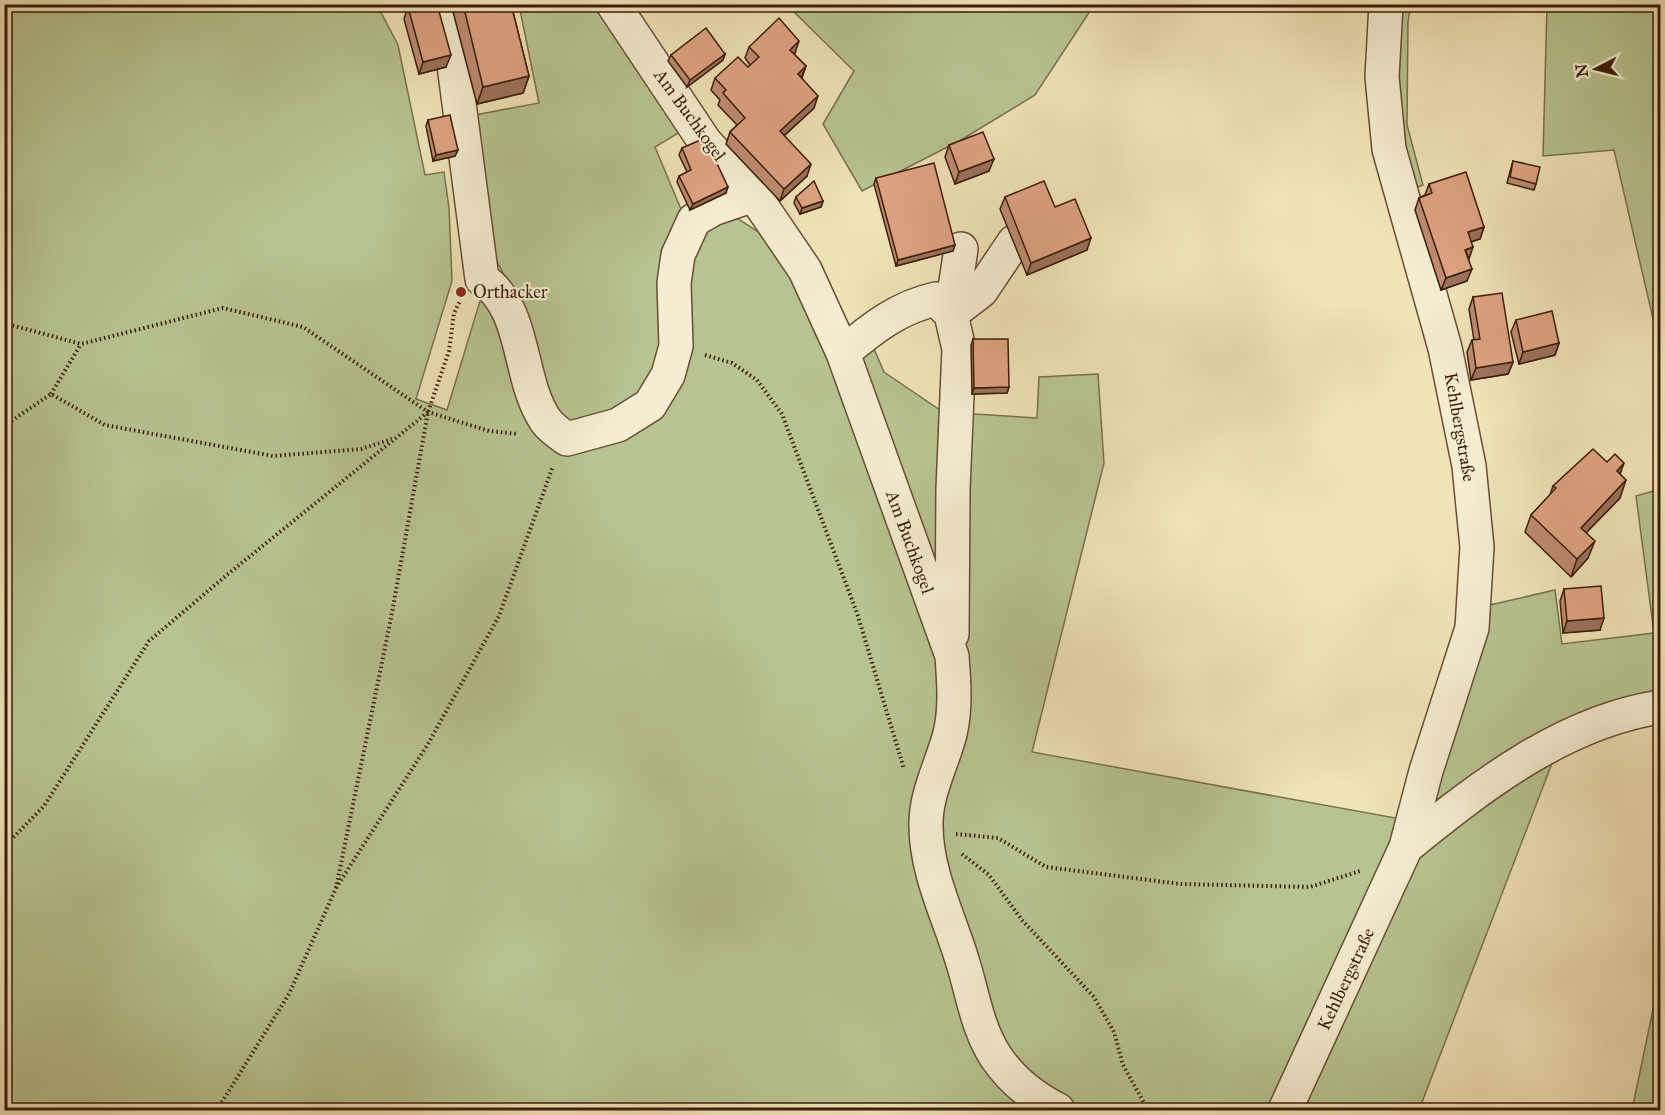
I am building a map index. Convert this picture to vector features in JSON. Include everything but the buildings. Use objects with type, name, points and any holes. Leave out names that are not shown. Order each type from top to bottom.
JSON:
[{"type":"street","points":[[433,4],[439,12],[454,65],[482,279],[493,286],[510,315],[531,393],[536,403],[547,423],[567,439],[618,425],[650,405],[668,375],[676,346],[674,283],[678,255],[694,220],[713,209],[754,195]]},
{"type":"street","name":"Am Buchkogel","points":[[613,4],[705,142],[754,195],[806,270],[843,353],[952,657],[955,701],[950,732],[931,795],[930,828],[936,878],[964,964],[976,1018],[996,1057],[1028,1094],[1058,1110]]},
{"type":"street","name":"Kehlbergstraße","points":[[1285,1110],[1406,847],[1426,771],[1472,628],[1477,547],[1468,466],[1445,348],[1389,149],[1382,77],[1386,4]]},
{"type":"street","points":[[951,314],[981,291],[1014,242]]},
{"type":"street","points":[[952,657],[953,501],[959,349],[951,314],[961,249]]},
{"type":"street","points":[[843,353],[866,333],[911,304],[936,299],[951,314]]},
{"type":"street","name":"Kehlbergstraße","points":[[1406,847],[1513,768],[1578,730],[1632,712],[1660,708]]},
{"type":"path","points":[[336,888],[391,618],[428,412],[449,351],[454,313],[468,283],[482,279]]},
{"type":"path","points":[[4,323],[81,344],[223,308],[303,327],[428,412],[489,431],[567,439],[549,475],[499,616],[428,744],[336,888],[289,994],[217,1110]]},
{"type":"path","points":[[4,426],[51,394],[81,344]]},
{"type":"path","points":[[676,346],[732,363],[757,380],[782,414],[857,613],[906,774]]},
{"type":"path","points":[[51,394],[105,425],[273,456],[361,449],[396,438]]},
{"type":"path","points":[[4,847],[44,806],[149,641],[428,412]]},
{"type":"path","points":[[930,828],[998,838],[1046,867],[1181,884],[1310,887],[1362,870]]},
{"type":"path","points":[[930,828],[988,875],[1022,920],[1094,997],[1114,1032],[1123,1065],[1148,1110]]},
{"type":"green space","points":[[5,5],[377,5],[398,45],[425,175],[444,172],[449,208],[452,281],[416,399],[447,410],[480,301],[498,310],[515,295],[490,249],[469,116],[539,103],[519,5],[600,5],[680,132],[655,147],[683,214],[705,226],[737,218],[769,239],[842,331],[862,321],[884,372],[943,412],[1037,418],[1039,377],[1098,374],[1104,463],[1032,752],[1406,820],[1481,607],[1555,590],[1562,644],[1654,633],[1636,496],[1660,489],[1660,698],[1554,758],[1419,1110],[5,1110]]},
{"type":"green space","points":[[787,5],[1094,5],[1035,95],[961,140],[862,191],[823,124],[854,71]]},
{"type":"green space","points":[[1392,5],[1411,5],[1408,21],[1407,125],[1423,185],[1407,191]]},
{"type":"green space","points":[[1547,5],[1660,5],[1660,349],[1614,150],[1543,156]]},
{"type":"green space","points":[[1660,976],[1660,1110],[1632,1110]]},
{"type":"place","name":"Orthacker","points":[[461,292]]}]
